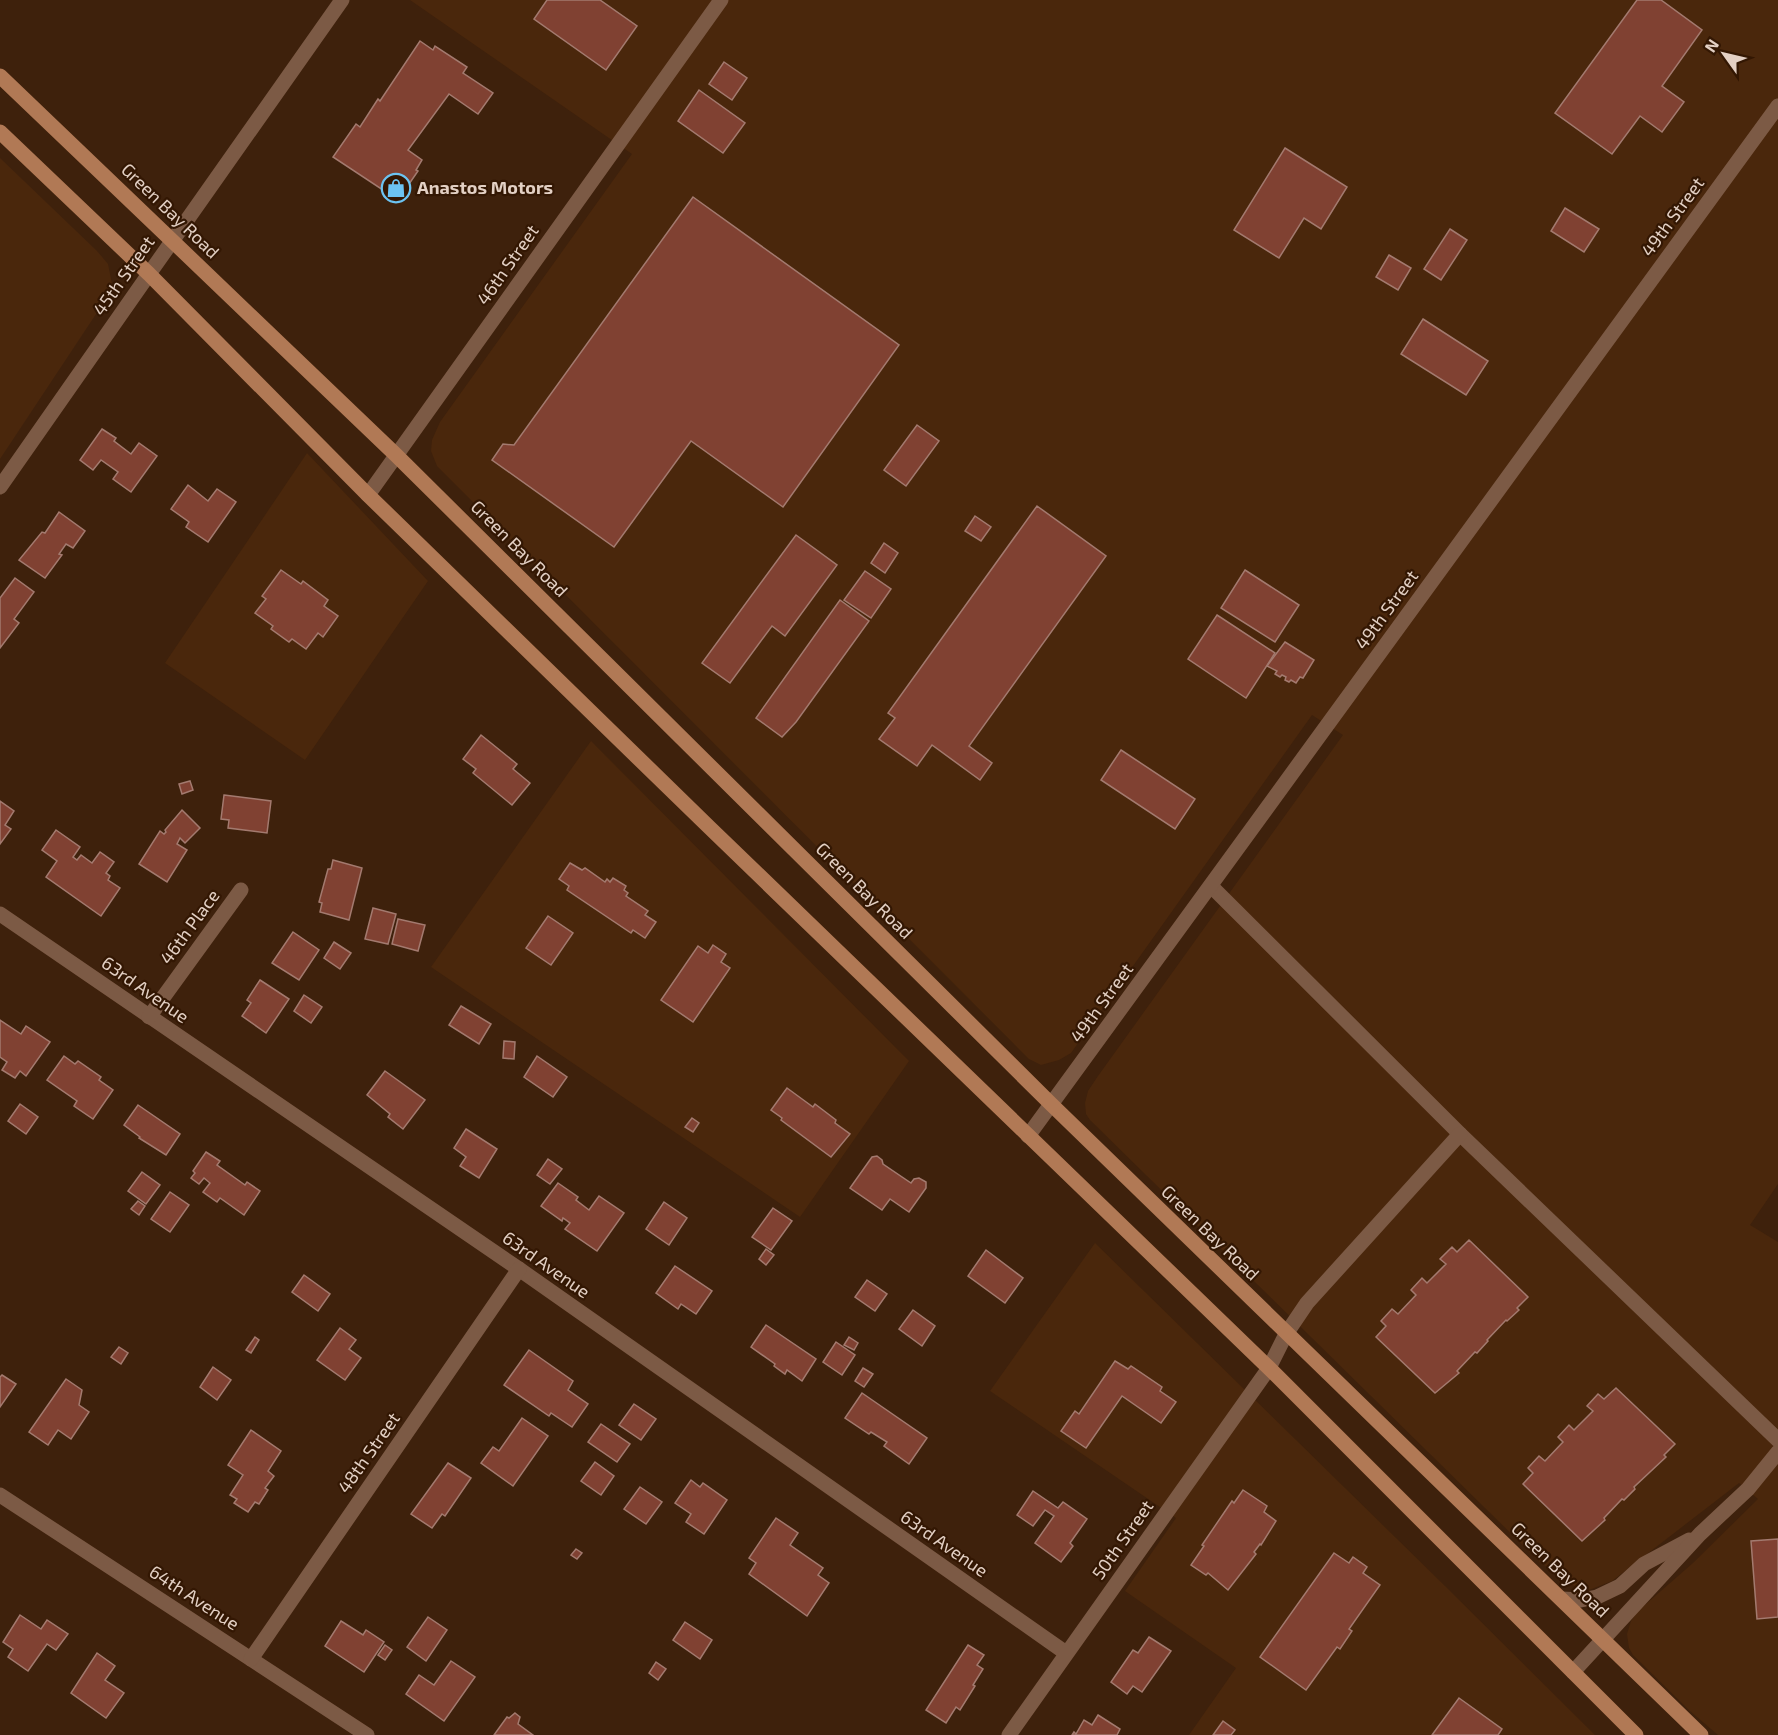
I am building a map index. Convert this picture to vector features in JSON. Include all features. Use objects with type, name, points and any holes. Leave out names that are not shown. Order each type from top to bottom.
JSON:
[{"type":"main road","name":"Green Bay Road","points":[[0,76],[396,455],[1286,1334],[1701,1735]]},
{"type":"main road","points":[[0,132],[149,274],[368,495],[1269,1368],[1636,1735]]},
{"type":"street","name":"45th Street","points":[[0,487],[342,0]]},
{"type":"street","name":"46th Street","points":[[368,495],[721,0]]},
{"type":"street","name":"49th Street","points":[[1028,1136],[1778,106]]},
{"type":"street","points":[[1211,886],[1460,1134],[1778,1440]]},
{"type":"street","name":"46th Place","points":[[149,1017],[241,890]]},
{"type":"street","name":"63rd Avenue","points":[[0,914],[519,1269],[1066,1653]]},
{"type":"street","name":"50th Street","points":[[1009,1735],[1269,1368],[1286,1334],[1307,1303],[1460,1134]]},
{"type":"street","name":"48th Street","points":[[251,1659],[519,1269]]},
{"type":"street","points":[[1573,1672],[1700,1534],[1730,1508],[1778,1452]]},
{"type":"street","name":"64th Avenue","points":[[0,1495],[367,1735]]},
{"type":"street","points":[[1562,1599],[1581,1600],[1597,1597],[1612,1590],[1620,1586],[1644,1564],[1700,1534]]},
{"type":"shaded area","points":[[410,0],[1778,0],[1778,1184],[1750,1225],[1778,1242],[1778,1735],[1718,1735],[1633,1655],[1629,1648],[1627,1634],[1631,1621],[1638,1611],[1693,1563],[1758,1499],[1739,1483],[1612,1581],[1589,1590],[1580,1590],[1541,1563],[1086,1114],[1085,1103],[1088,1091],[1098,1076],[1343,735],[1312,715],[1071,1053],[1059,1060],[1041,1065],[1029,1059],[437,466],[431,451],[432,440],[440,422],[632,154]]},
{"type":"shaded area","points":[[0,158],[97,251],[108,264],[112,284],[106,299],[0,459]]},
{"type":"shaded area","points":[[307,453],[428,581],[305,760],[165,663]]},
{"type":"shaded area","points":[[591,741],[909,1061],[800,1217],[431,967]]},
{"type":"shaded area","points":[[1095,1243],[1595,1735],[1189,1735],[1236,1668],[1125,1591],[1176,1518],[990,1391]]},
{"type":"building","points":[[547,0],[600,0],[637,26],[606,70],[534,19]]},
{"type":"building","points":[[1637,0],[1661,0],[1702,30],[1662,86],[1684,102],[1662,132],[1640,116],[1612,154],[1555,113]]},
{"type":"building","points":[[420,41],[433,50],[435,46],[467,67],[463,73],[493,93],[478,114],[449,94],[408,150],[422,160],[416,170],[418,171],[398,200],[333,157],[356,124],[360,127],[378,99],[380,101]]},
{"type":"building","points":[[724,62],[747,78],[732,100],[709,84]]},
{"type":"building","points":[[699,90],[745,123],[723,153],[678,121]]},
{"type":"building","points":[[1285,148],[1347,187],[1321,229],[1304,218],[1279,258],[1234,230]]},
{"type":"building","points":[[693,197],[899,345],[783,507],[691,441],[614,547],[492,460],[503,444],[514,445]]},
{"type":"building","points":[[1565,208],[1599,229],[1584,252],[1551,231]]},
{"type":"building","points":[[1450,229],[1467,240],[1441,280],[1424,269]]},
{"type":"building","points":[[1389,255],[1411,268],[1398,290],[1376,277]]},
{"type":"building","points":[[1423,319],[1488,361],[1466,395],[1401,354]]},
{"type":"building","points":[[917,425],[939,441],[906,486],[884,470]]},
{"type":"building","points":[[102,429],[116,438],[114,441],[131,454],[139,443],[157,456],[131,492],[113,479],[118,472],[101,460],[93,470],[80,460]]},
{"type":"building","points":[[188,485],[208,501],[217,489],[236,502],[208,542],[186,527],[189,522],[171,509]]},
{"type":"building","points":[[1037,506],[1106,556],[969,746],[992,763],[980,780],[932,745],[917,766],[879,739],[895,718],[888,713]]},
{"type":"building","points":[[59,512],[85,531],[73,548],[66,544],[59,554],[62,555],[45,578],[19,560],[42,532],[45,533]]},
{"type":"building","points":[[975,516],[991,527],[981,541],[965,531]]},
{"type":"building","points":[[796,535],[837,565],[785,636],[772,626],[730,683],[702,663]]},
{"type":"building","points":[[884,543],[898,553],[885,573],[871,563]]},
{"type":"building","points":[[281,570],[301,584],[303,581],[328,600],[324,606],[338,616],[323,637],[318,633],[306,649],[292,639],[289,642],[255,613],[266,599],[262,596]]},
{"type":"building","points":[[1245,570],[1299,605],[1275,642],[1221,608]]},
{"type":"building","points":[[865,571],[891,589],[871,618],[844,600]]},
{"type":"building","points":[[15,578],[34,592],[14,619],[19,623],[0,648],[0,598]]},
{"type":"building","points":[[840,600],[869,621],[796,722],[782,737],[756,718]]},
{"type":"building","points":[[1217,615],[1275,653],[1246,698],[1188,659]]},
{"type":"building","points":[[1285,642],[1314,660],[1303,678],[1300,677],[1296,683],[1285,680],[1286,677],[1282,675],[1280,677],[1275,674],[1277,671],[1267,666]]},
{"type":"building","points":[[481,735],[517,764],[513,769],[530,783],[512,805],[473,773],[476,769],[463,759]]},
{"type":"building","points":[[1121,750],[1195,799],[1175,829],[1101,780]]},
{"type":"building","points":[[190,781],[193,790],[182,794],[179,784]]},
{"type":"building","points":[[224,795],[271,801],[267,833],[228,828],[229,820],[221,819]]},
{"type":"building","points":[[0,801],[14,811],[5,825],[11,829],[0,844]]},
{"type":"building","points":[[182,810],[200,828],[185,843],[180,838],[177,844],[187,850],[167,882],[139,864],[160,831],[164,834]]},
{"type":"building","points":[[56,830],[80,847],[73,857],[77,860],[81,855],[92,863],[100,852],[114,862],[106,873],[110,876],[108,880],[120,888],[101,916],[46,877],[57,861],[42,850]]},
{"type":"building","points":[[333,860],[362,868],[349,920],[320,912],[322,903],[319,902],[328,869],[331,869]]},
{"type":"building","points":[[570,863],[582,870],[585,868],[605,882],[607,879],[610,882],[613,878],[626,886],[624,890],[628,893],[626,896],[648,911],[645,915],[656,922],[645,938],[633,930],[631,933],[567,890],[569,886],[559,879]]},
{"type":"building","points":[[373,908],[396,914],[388,944],[365,939]]},
{"type":"building","points":[[548,916],[573,933],[551,965],[526,948]]},
{"type":"building","points":[[398,919],[425,925],[418,951],[392,944]]},
{"type":"building","points":[[293,932],[319,950],[299,980],[272,963]]},
{"type":"building","points":[[334,942],[351,953],[340,969],[324,958]]},
{"type":"building","points":[[713,945],[726,954],[721,962],[730,968],[693,1022],[661,1000],[698,946],[708,953]]},
{"type":"building","points":[[260,980],[289,999],[266,1033],[242,1016],[251,1003],[247,1000]]},
{"type":"building","points":[[304,995],[322,1007],[311,1023],[294,1011]]},
{"type":"building","points":[[461,1006],[491,1024],[479,1044],[449,1025]]},
{"type":"building","points":[[0,1020],[21,1034],[26,1026],[50,1042],[26,1076],[20,1071],[15,1078],[2,1070],[7,1062],[0,1057]]},
{"type":"building","points":[[504,1041],[515,1042],[514,1059],[503,1058]]},
{"type":"building","points":[[64,1056],[75,1064],[78,1061],[101,1077],[99,1080],[113,1090],[93,1119],[74,1106],[77,1101],[47,1080]]},
{"type":"building","points":[[537,1056],[567,1077],[553,1097],[524,1077]]},
{"type":"building","points":[[385,1071],[425,1100],[403,1129],[388,1117],[390,1114],[367,1095]]},
{"type":"building","points":[[787,1088],[813,1107],[815,1104],[850,1134],[831,1157],[771,1110]]},
{"type":"building","points":[[20,1104],[38,1117],[26,1134],[8,1121]]},
{"type":"building","points":[[138,1105],[180,1134],[166,1155],[139,1138],[124,1125]]},
{"type":"building","points":[[692,1118],[699,1123],[693,1132],[685,1127]]},
{"type":"building","points":[[466,1129],[497,1149],[479,1178],[460,1166],[466,1157],[454,1148]]},
{"type":"building","points":[[206,1152],[220,1161],[217,1165],[245,1185],[247,1182],[260,1191],[244,1215],[220,1198],[217,1202],[203,1192],[210,1183],[204,1178],[199,1184],[191,1178]]},
{"type":"building","points":[[877,1156],[883,1164],[911,1183],[914,1179],[919,1178],[926,1182],[926,1188],[909,1212],[890,1199],[882,1210],[850,1188],[872,1157]]},
{"type":"building","points":[[548,1159],[562,1169],[550,1184],[537,1175]]},
{"type":"building","points":[[142,1172],[160,1185],[146,1204],[128,1191]]},
{"type":"building","points":[[558,1183],[578,1197],[576,1200],[589,1210],[599,1196],[624,1213],[597,1251],[565,1229],[570,1223],[563,1218],[562,1221],[541,1206]]},
{"type":"building","points":[[170,1192],[189,1205],[170,1232],[151,1219]]},
{"type":"building","points":[[138,1201],[145,1206],[139,1215],[131,1209]]},
{"type":"building","points":[[664,1202],[687,1218],[669,1245],[646,1229]]},
{"type":"building","points":[[773,1208],[792,1221],[771,1250],[752,1237]]},
{"type":"building","points":[[1469,1240],[1528,1297],[1517,1308],[1519,1310],[1506,1320],[1477,1353],[1475,1352],[1457,1371],[1459,1373],[1435,1393],[1376,1337],[1386,1326],[1381,1321],[1392,1309],[1398,1314],[1416,1295],[1411,1290],[1422,1278],[1427,1283],[1446,1264],[1440,1259],[1452,1247],[1457,1252]]},
{"type":"building","points":[[766,1249],[774,1255],[766,1265],[759,1259]]},
{"type":"building","points":[[986,1250],[1023,1278],[1005,1303],[968,1276]]},
{"type":"building","points":[[675,1266],[712,1291],[696,1314],[681,1304],[678,1309],[656,1293]]},
{"type":"building","points":[[304,1275],[330,1294],[318,1311],[292,1292]]},
{"type":"building","points":[[867,1280],[887,1294],[875,1311],[855,1297]]},
{"type":"building","points":[[913,1310],[935,1326],[922,1346],[899,1329]]},
{"type":"building","points":[[766,1325],[816,1359],[802,1381],[787,1370],[785,1374],[751,1347]]},
{"type":"building","points":[[340,1328],[356,1340],[349,1349],[361,1358],[345,1380],[317,1360]]},
{"type":"building","points":[[255,1337],[259,1340],[251,1353],[246,1350]]},
{"type":"building","points":[[849,1337],[858,1343],[854,1350],[844,1345]]},
{"type":"building","points":[[836,1342],[855,1355],[842,1375],[823,1362]]},
{"type":"building","points":[[119,1347],[128,1353],[121,1364],[111,1357]]},
{"type":"building","points":[[529,1350],[573,1381],[568,1390],[588,1404],[572,1427],[551,1413],[549,1416],[504,1385]]},
{"type":"building","points":[[1115,1361],[1128,1369],[1131,1366],[1162,1387],[1160,1391],[1176,1402],[1161,1423],[1122,1396],[1086,1448],[1061,1431],[1075,1411],[1079,1414]]},
{"type":"building","points":[[213,1367],[231,1380],[217,1400],[200,1387]]},
{"type":"building","points":[[863,1368],[873,1374],[864,1387],[855,1381]]},
{"type":"building","points":[[2,1375],[16,1384],[0,1407],[0,1377]]},
{"type":"building","points":[[66,1379],[82,1390],[79,1405],[89,1412],[71,1439],[58,1430],[48,1445],[29,1432]]},
{"type":"building","points":[[1616,1388],[1675,1444],[1664,1455],[1666,1457],[1582,1541],[1523,1484],[1533,1473],[1528,1468],[1539,1456],[1545,1461],[1563,1442],[1558,1437],[1569,1425],[1574,1430],[1593,1411],[1587,1406],[1598,1394],[1604,1399]]},
{"type":"building","points":[[862,1393],[927,1438],[909,1464],[884,1446],[887,1442],[871,1432],[869,1434],[845,1418]]},
{"type":"building","points":[[634,1404],[656,1419],[641,1440],[619,1425]]},
{"type":"building","points":[[522,1418],[548,1436],[513,1486],[481,1463],[493,1447],[499,1451]]},
{"type":"building","points":[[601,1424],[630,1444],[617,1462],[588,1442]]},
{"type":"building","points":[[251,1430],[281,1451],[268,1471],[274,1476],[265,1488],[268,1490],[259,1504],[255,1502],[248,1512],[234,1503],[237,1499],[230,1495],[243,1475],[228,1465]]},
{"type":"building","points":[[595,1462],[614,1476],[601,1495],[581,1481]]},
{"type":"building","points":[[448,1463],[471,1478],[445,1516],[442,1514],[432,1528],[411,1514]]},
{"type":"building","points":[[691,1480],[700,1487],[703,1483],[727,1500],[704,1534],[686,1522],[691,1514],[675,1503]]},
{"type":"building","points":[[640,1487],[662,1502],[646,1524],[624,1509]]},
{"type":"building","points":[[1243,1490],[1267,1506],[1264,1512],[1276,1521],[1254,1552],[1256,1554],[1228,1590],[1208,1573],[1206,1575],[1191,1565],[1232,1501],[1234,1503]]},
{"type":"building","points":[[1033,1491],[1058,1508],[1063,1502],[1087,1519],[1070,1543],[1073,1546],[1061,1562],[1035,1543],[1054,1516],[1045,1510],[1033,1526],[1017,1515]]},
{"type":"building","points":[[776,1518],[798,1533],[790,1545],[823,1568],[818,1575],[829,1583],[807,1616],[749,1574],[756,1563],[749,1558]]},
{"type":"building","points":[[1778,1539],[1778,1617],[1757,1619],[1751,1541]]},
{"type":"building","points":[[576,1549],[582,1553],[577,1559],[571,1555]]},
{"type":"building","points":[[1334,1553],[1349,1563],[1353,1557],[1367,1567],[1363,1573],[1380,1585],[1349,1629],[1352,1631],[1340,1649],[1337,1647],[1306,1690],[1260,1657]]},
{"type":"building","points":[[20,1615],[41,1629],[47,1620],[68,1634],[56,1650],[47,1644],[28,1671],[8,1657],[13,1649],[3,1642]]},
{"type":"building","points":[[428,1617],[447,1630],[426,1661],[407,1647]]},
{"type":"building","points":[[341,1621],[363,1635],[366,1630],[384,1642],[364,1672],[325,1646]]},
{"type":"building","points":[[685,1622],[712,1640],[700,1659],[673,1640]]},
{"type":"building","points":[[1149,1637],[1171,1651],[1142,1692],[1133,1686],[1127,1694],[1111,1682],[1133,1650],[1138,1653]]},
{"type":"building","points":[[385,1645],[392,1650],[385,1660],[378,1655]]},
{"type":"building","points":[[968,1645],[984,1655],[977,1665],[983,1669],[960,1710],[956,1707],[946,1723],[926,1710]]},
{"type":"building","points":[[97,1653],[115,1666],[105,1680],[124,1693],[106,1718],[71,1693]]},
{"type":"building","points":[[451,1661],[475,1677],[444,1721],[406,1694],[419,1675],[434,1685]]},
{"type":"building","points":[[656,1662],[666,1669],[658,1680],[649,1673]]},
{"type":"building","points":[[1459,1698],[1502,1729],[1498,1735],[1432,1735]]},
{"type":"building","points":[[515,1713],[520,1717],[518,1724],[533,1735],[494,1735],[507,1717]]},
{"type":"building","points":[[1098,1715],[1120,1729],[1117,1735],[1072,1735],[1074,1732],[1076,1734],[1084,1720],[1092,1725]]},
{"type":"building","points":[[1223,1721],[1235,1730],[1231,1735],[1213,1735]]},
{"type":"place","name":"Anastos Motors","points":[[396,188]]}]
